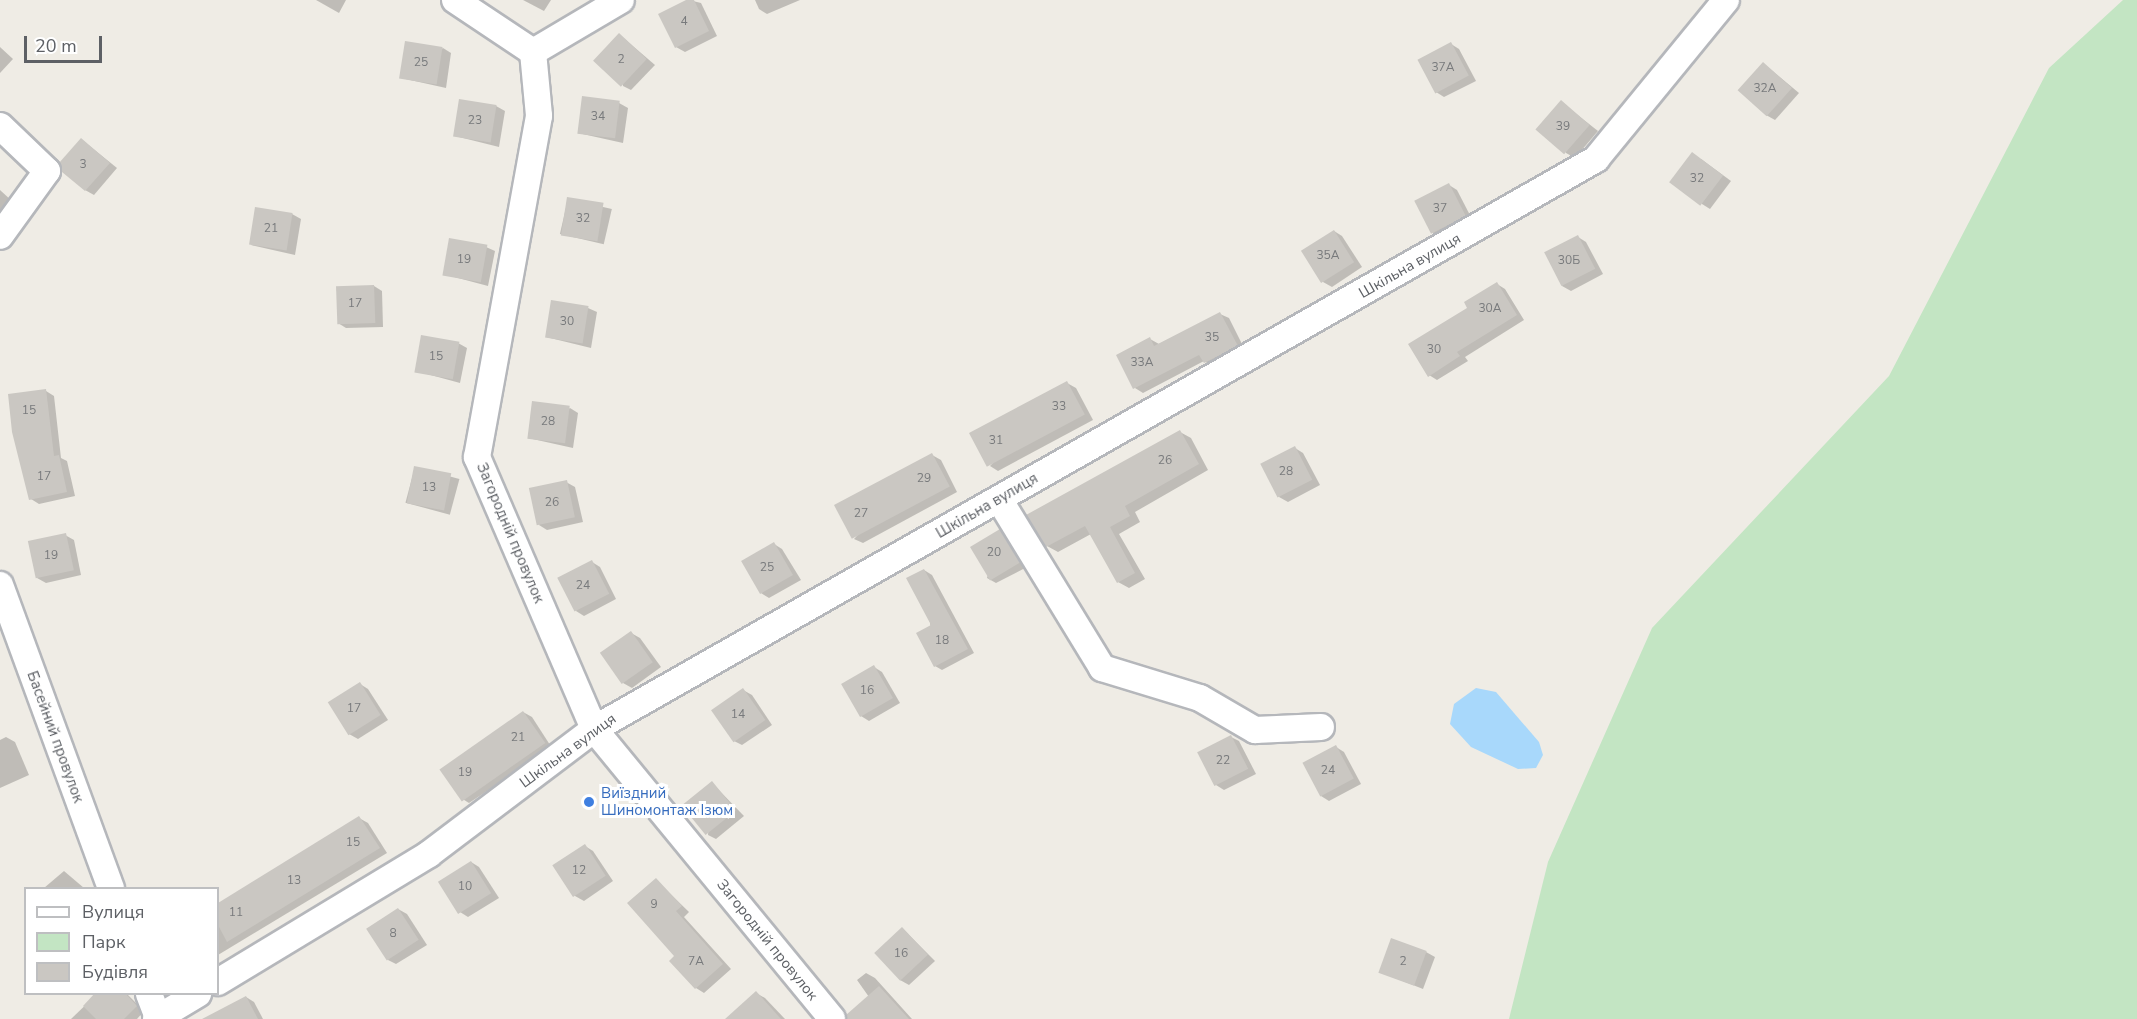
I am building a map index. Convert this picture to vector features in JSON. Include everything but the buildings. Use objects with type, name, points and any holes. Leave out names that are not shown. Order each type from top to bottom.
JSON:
[{"type":"street","points":[[455,0],[533,52],[621,0]]},
{"type":"street","name":"Шкільна вулиця","points":[[219,981],[429,854],[594,729],[1596,159],[1726,0]]},
{"type":"street","name":"Загородній провулок","points":[[533,52],[539,116],[477,457],[594,729],[832,1019]]},
{"type":"street","points":[[0,126],[47,171],[0,236]]},
{"type":"street","points":[[999,499],[1102,668],[1200,698],[1255,730],[1321,727]]},
{"type":"street","name":"Басейний провулок","points":[[0,585],[111,887]]},
{"type":"street","points":[[150,995],[157,1018],[195,995]]},
{"type":"green space","points":[[2123,0],[2137,0],[2137,1019],[1509,1019],[1548,862],[1652,628],[1889,376],[2049,68]]},
{"type":"water","points":[[1476,688],[1496,692],[1539,742],[1543,755],[1536,768],[1518,769],[1471,747],[1450,724],[1454,704]]},
{"type":"place","name":"Виїздний Шиномонтаж Ізюм","points":[[589,802]]}]
